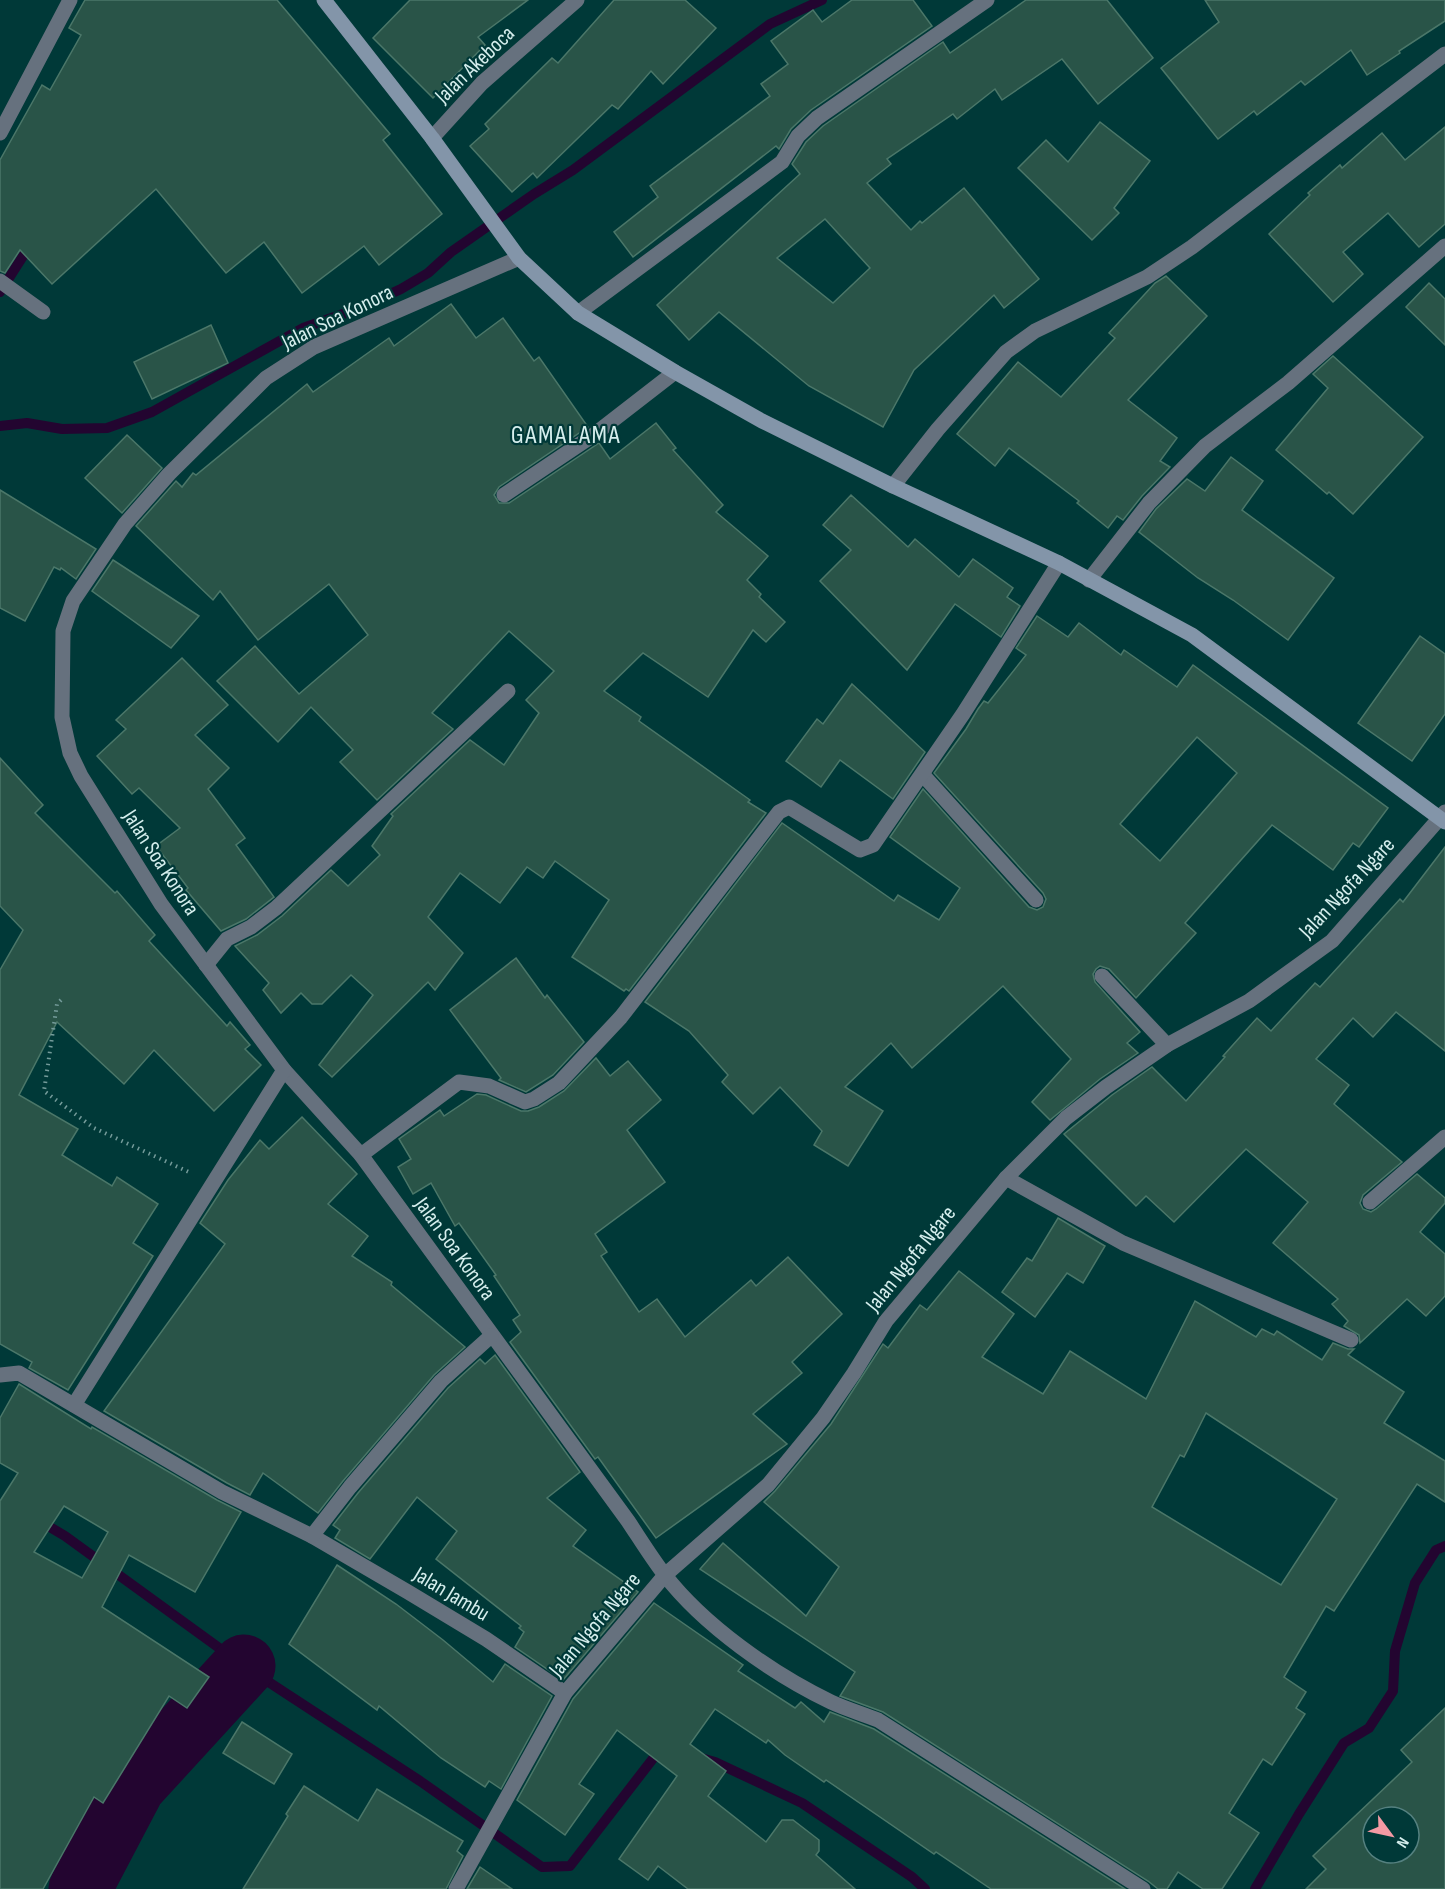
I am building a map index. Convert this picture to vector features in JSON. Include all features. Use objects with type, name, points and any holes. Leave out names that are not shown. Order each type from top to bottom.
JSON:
[{"type":"street","points":[[0,134],[70,0]]},
{"type":"street","points":[[324,0],[432,138],[519,258],[578,313],[675,372],[762,420],[893,486],[1059,563],[1192,635],[1443,818]]},
{"type":"street","name":"Jalan Akeboca","points":[[432,138],[482,83],[577,0]]},
{"type":"street","points":[[578,313],[782,162],[798,136],[817,118],[987,0]]},
{"type":"street","points":[[893,486],[938,429],[1006,352],[1035,331],[1147,277],[1192,247],[1445,54]]},
{"type":"street","points":[[1089,580],[1149,503],[1205,446],[1288,383],[1445,246]]},
{"type":"street","name":"Jalan Soa Konora","points":[[519,258],[315,347],[266,378],[169,474],[124,524],[72,601],[63,631],[62,663],[62,717],[70,753],[96,803],[160,904],[284,1070],[361,1155],[665,1575],[697,1611],[751,1654],[790,1680],[833,1703],[878,1720],[1143,1889]]},
{"type":"street","points":[[0,281],[44,312]]},
{"type":"street","points":[[504,495],[595,434],[675,372]]},
{"type":"street","points":[[361,1155],[459,1082],[489,1086],[525,1102],[559,1083],[621,1017],[779,812],[789,807],[860,850],[873,845],[923,775],[1059,563]]},
{"type":"street","points":[[206,966],[227,939],[251,927],[276,908],[507,691]]},
{"type":"street","points":[[923,775],[1036,900]]},
{"type":"street","name":"Jalan Ngofa Ngare","points":[[456,1889],[565,1693],[665,1575],[768,1485],[823,1418],[886,1321],[1006,1178],[1066,1118],[1106,1087],[1167,1046],[1249,1000],[1332,941],[1443,818]]},
{"type":"street","points":[[1102,976],[1167,1046]]},
{"type":"street","points":[[74,1405],[284,1070]]},
{"type":"street","points":[[1370,1202],[1445,1137]]},
{"type":"street","points":[[1006,1178],[1123,1243],[1351,1340]]},
{"type":"street","points":[[312,1536],[350,1487],[441,1381],[491,1336]]},
{"type":"street","name":"Jalan Jambu","points":[[0,1375],[19,1373],[222,1492],[312,1536],[486,1639],[565,1693]]},
{"type":"path","points":[[61,1000],[57,1004],[44,1091],[94,1128],[214,1183]]},
{"type":"building","points":[[85,0],[277,0],[390,134],[383,140],[442,214],[379,265],[364,246],[302,293],[264,242],[226,273],[156,189],[52,284],[20,250],[5,273],[0,271],[0,160],[42,85],[50,90],[81,35],[69,28]]},
{"type":"building","points":[[410,0],[528,0],[478,37],[485,45],[433,98],[373,38]]},
{"type":"building","points":[[614,0],[685,0],[716,28],[663,84],[651,71],[618,109],[612,105],[537,178],[533,173],[512,192],[470,146],[489,129],[485,124],[552,58],[558,63]]},
{"type":"building","points":[[852,0],[913,0],[932,26],[811,110],[791,129],[779,149],[776,146],[633,257],[614,232],[658,197],[650,186],[770,96],[761,84],[788,64],[771,41],[813,10],[822,22]]},
{"type":"building","points":[[1026,0],[1107,0],[1153,58],[1098,104],[1062,59],[1002,100],[995,89],[957,119],[953,114],[887,159],[891,164],[867,183],[911,230],[964,188],[1039,279],[1004,308],[994,295],[914,370],[883,427],[809,386],[719,312],[689,340],[657,305],[800,174],[792,164],[806,142],[823,126],[943,42],[950,53]],"holes":[[[825,219],[870,268],[833,303],[777,258]]]},
{"type":"building","points":[[1205,0],[1445,0],[1445,21],[1367,75],[1351,50],[1305,85],[1301,81],[1257,115],[1254,111],[1218,139],[1161,68],[1219,22]]},
{"type":"building","points":[[1100,122],[1150,161],[1114,208],[1119,213],[1092,240],[1018,168],[1046,140],[1068,162]]},
{"type":"building","points":[[1445,127],[1445,224],[1419,247],[1388,213],[1343,252],[1363,274],[1333,302],[1269,234],[1310,195],[1308,193],[1340,165],[1342,168],[1382,133],[1405,160]]},
{"type":"building","points":[[1166,276],[1207,316],[1128,400],[1177,438],[1160,461],[1170,467],[1123,520],[1117,516],[1108,528],[1077,503],[1079,501],[1009,448],[995,466],[957,434],[1018,362],[1061,397],[1115,338],[1109,333],[1155,283]]},
{"type":"building","points":[[1429,283],[1445,299],[1445,345],[1406,307]]},
{"type":"building","points":[[451,304],[476,338],[503,318],[534,361],[539,357],[588,427],[499,487],[494,495],[499,503],[509,503],[599,443],[610,459],[656,423],[676,448],[673,450],[723,505],[716,512],[768,556],[747,580],[761,594],[759,597],[785,622],[766,642],[753,630],[708,697],[643,653],[604,691],[641,717],[639,721],[766,813],[629,991],[626,989],[624,991],[572,957],[609,900],[555,861],[543,878],[527,867],[500,903],[460,873],[428,917],[463,953],[435,990],[428,982],[332,1077],[319,1065],[373,995],[351,975],[322,1004],[312,1004],[301,993],[281,1013],[263,990],[269,983],[235,946],[257,935],[282,916],[331,870],[348,886],[380,855],[372,846],[393,816],[391,814],[470,740],[504,765],[539,713],[526,700],[554,671],[509,631],[432,713],[453,729],[377,800],[340,762],[353,750],[311,707],[278,742],[217,681],[255,646],[299,694],[368,635],[329,584],[258,640],[220,591],[213,600],[136,526],[176,481],[182,487],[193,473],[196,475],[307,384],[313,392],[389,338],[394,346]]},
{"type":"building","points":[[211,325],[228,363],[152,399],[134,362]]},
{"type":"building","points":[[1333,356],[1423,437],[1353,514],[1276,450],[1328,388],[1313,374]]},
{"type":"building","points":[[127,435],[162,468],[122,513],[85,478]]},
{"type":"building","points":[[1231,457],[1263,481],[1242,510],[1334,578],[1288,640],[1198,578],[1139,532],[1156,509],[1187,479],[1205,491]]},
{"type":"building","points":[[0,490],[96,549],[76,579],[61,568],[60,570],[54,567],[25,621],[0,608]]},
{"type":"building","points":[[851,495],[908,547],[915,539],[959,577],[973,559],[1013,588],[1007,597],[1020,606],[1001,637],[955,604],[907,670],[820,581],[851,550],[823,525]]},
{"type":"building","points":[[113,560],[199,616],[171,648],[92,591]]},
{"type":"building","points":[[1037,616],[1068,637],[1079,623],[1121,655],[1124,650],[1177,687],[1193,665],[1388,808],[1359,847],[1353,843],[1333,870],[1272,825],[1185,923],[1196,933],[1136,998],[1109,969],[1100,966],[1096,969],[1093,974],[1095,982],[1140,1032],[1127,1043],[1138,1053],[1100,1079],[1050,1120],[1032,1102],[1071,1059],[1003,986],[912,1068],[891,1043],[845,1087],[883,1111],[848,1166],[814,1145],[822,1131],[780,1087],[753,1114],[722,1082],[728,1075],[689,1031],[645,1002],[782,823],[894,901],[898,895],[939,920],[960,888],[890,837],[923,789],[1029,907],[1037,910],[1043,907],[1046,899],[1043,893],[934,773],[984,701],[988,703],[1026,655],[1016,648]],"holes":[[[1197,737],[1237,773],[1160,861],[1120,824]]]},
{"type":"building","points":[[1420,636],[1445,654],[1445,714],[1412,761],[1358,723]]},
{"type":"building","points":[[182,658],[228,705],[195,735],[229,768],[208,789],[245,838],[236,845],[274,897],[246,919],[221,931],[186,890],[188,888],[156,846],[180,828],[139,788],[132,794],[97,756],[126,729],[116,720]]},
{"type":"building","points":[[852,684],[925,752],[893,799],[840,760],[821,787],[786,761],[817,719],[823,724]]},
{"type":"building","points":[[0,758],[43,805],[35,813],[115,893],[117,891],[155,935],[149,941],[227,1026],[230,1022],[250,1045],[245,1049],[261,1065],[214,1111],[154,1050],[124,1084],[57,1022],[19,1095],[78,1129],[62,1155],[112,1186],[117,1177],[158,1204],[133,1243],[153,1256],[68,1390],[29,1368],[32,1362],[0,1344],[0,970],[23,930],[0,906]]},
{"type":"building","points":[[1445,847],[1445,1051],[1396,1012],[1373,1037],[1353,1018],[1316,1059],[1349,1085],[1334,1104],[1402,1162],[1363,1195],[1360,1203],[1363,1209],[1371,1212],[1376,1209],[1417,1174],[1445,1198],[1445,1203],[1420,1232],[1445,1254],[1445,1296],[1426,1316],[1407,1299],[1360,1343],[1359,1335],[1344,1326],[1348,1321],[1332,1304],[1338,1299],[1273,1243],[1308,1202],[1246,1149],[1174,1222],[1146,1196],[1136,1206],[1064,1134],[1112,1095],[1152,1067],[1186,1101],[1257,1018],[1271,1031],[1315,983],[1320,987],[1400,899],[1403,902]]},
{"type":"building","points":[[516,958],[545,998],[547,995],[584,1042],[553,1075],[526,1092],[499,1080],[501,1078],[450,1010]]},
{"type":"building","points":[[596,1058],[610,1076],[628,1061],[661,1100],[627,1130],[665,1182],[595,1234],[607,1252],[601,1256],[639,1312],[657,1299],[685,1337],[751,1280],[756,1286],[788,1257],[842,1314],[792,1362],[802,1373],[753,1414],[787,1444],[656,1538],[598,1457],[595,1459],[510,1342],[521,1332],[513,1320],[520,1315],[494,1276],[496,1275],[459,1223],[455,1226],[431,1183],[413,1194],[398,1167],[411,1159],[399,1139],[440,1110],[444,1116],[477,1094],[486,1095],[521,1111],[528,1111],[539,1107],[564,1091]]},
{"type":"building","points":[[302,1117],[357,1174],[328,1204],[368,1236],[352,1256],[392,1282],[391,1285],[465,1347],[434,1375],[318,1513],[263,1473],[250,1495],[104,1411],[225,1244],[200,1223],[228,1180],[260,1140],[269,1149]]},
{"type":"building","points":[[1058,1218],[1105,1246],[1083,1283],[1067,1273],[1035,1317],[1002,1292],[1027,1258],[1032,1261]]},
{"type":"building","points":[[959,1271],[1014,1314],[982,1357],[1043,1394],[1070,1351],[1146,1399],[1195,1301],[1256,1337],[1262,1329],[1274,1335],[1277,1331],[1322,1360],[1333,1343],[1354,1349],[1348,1355],[1404,1392],[1384,1423],[1445,1461],[1445,1502],[1417,1484],[1334,1611],[1326,1606],[1284,1677],[1306,1692],[1296,1708],[1305,1714],[1272,1765],[1263,1759],[1229,1813],[1259,1833],[1222,1889],[1203,1889],[1178,1872],[1167,1889],[1158,1889],[883,1712],[840,1696],[855,1672],[700,1569],[723,1543],[806,1616],[839,1567],[764,1502],[831,1424],[883,1344],[888,1348],[920,1305],[927,1310]],"holes":[[[1206,1413],[1337,1499],[1281,1585],[1152,1507],[1180,1455],[1184,1457]]]},
{"type":"building","points":[[495,1355],[580,1472],[547,1498],[586,1530],[573,1546],[638,1592],[563,1680],[515,1647],[524,1632],[519,1628],[521,1626],[436,1559],[457,1531],[417,1497],[370,1559],[335,1538],[340,1530],[333,1525],[448,1388],[480,1359],[485,1364]]},
{"type":"building","points":[[19,1384],[91,1429],[92,1427],[241,1512],[195,1592],[129,1555],[102,1607],[209,1677],[187,1708],[169,1696],[103,1803],[94,1797],[43,1889],[0,1889],[0,1501],[18,1473],[0,1463],[0,1418]],"holes":[[[64,1506],[108,1532],[82,1578],[34,1552]]]},
{"type":"building","points":[[337,1565],[396,1604],[493,1682],[505,1664],[552,1696],[501,1789],[489,1781],[485,1787],[441,1758],[379,1706],[377,1710],[289,1644]]},
{"type":"building","points":[[654,1603],[743,1665],[738,1671],[795,1708],[801,1702],[824,1722],[830,1712],[874,1729],[1125,1889],[991,1889],[936,1852],[934,1854],[826,1780],[824,1782],[785,1755],[768,1740],[766,1743],[715,1709],[690,1744],[726,1771],[708,1796],[766,1842],[782,1820],[793,1820],[819,1840],[819,1851],[816,1855],[855,1889],[688,1889],[658,1866],[648,1880],[619,1859],[677,1776],[617,1730],[579,1784],[594,1794],[565,1835],[517,1800],[573,1699]]},
{"type":"building","points":[[1445,1708],[1445,1889],[1306,1889],[1326,1869],[1313,1856],[1361,1810],[1361,1865],[1421,1865],[1421,1805],[1367,1805],[1412,1762],[1401,1750]]},
{"type":"building","points":[[242,1722],[292,1754],[274,1784],[223,1753]]},
{"type":"building","points":[[304,1786],[358,1821],[377,1789],[463,1841],[457,1851],[463,1856],[446,1889],[243,1889]]},
{"type":"building","points":[[480,1867],[512,1889],[467,1889]]},
{"type":"waterway","points":[[0,426],[27,423],[62,429],[107,428],[152,412],[303,328],[360,308],[401,289],[428,273],[451,252],[534,194],[573,170],[770,24],[822,0]]},
{"type":"waterway","points":[[0,292],[32,242]]},
{"type":"waterway","points":[[38,1520],[65,1536],[244,1666],[420,1781],[542,1867],[570,1866],[655,1756],[665,1755]]},
{"type":"waterway","points":[[1255,1889],[1344,1743],[1369,1728],[1393,1691],[1395,1651],[1415,1583],[1436,1550],[1445,1546]]},
{"type":"waterway","points":[[80,1889],[134,1786],[244,1666]]},
{"type":"waterway","points":[[701,1758],[715,1762],[802,1803],[912,1877],[925,1889]]},
{"type":"district","name":"GAMALAMA","points":[[566,434]]}]
